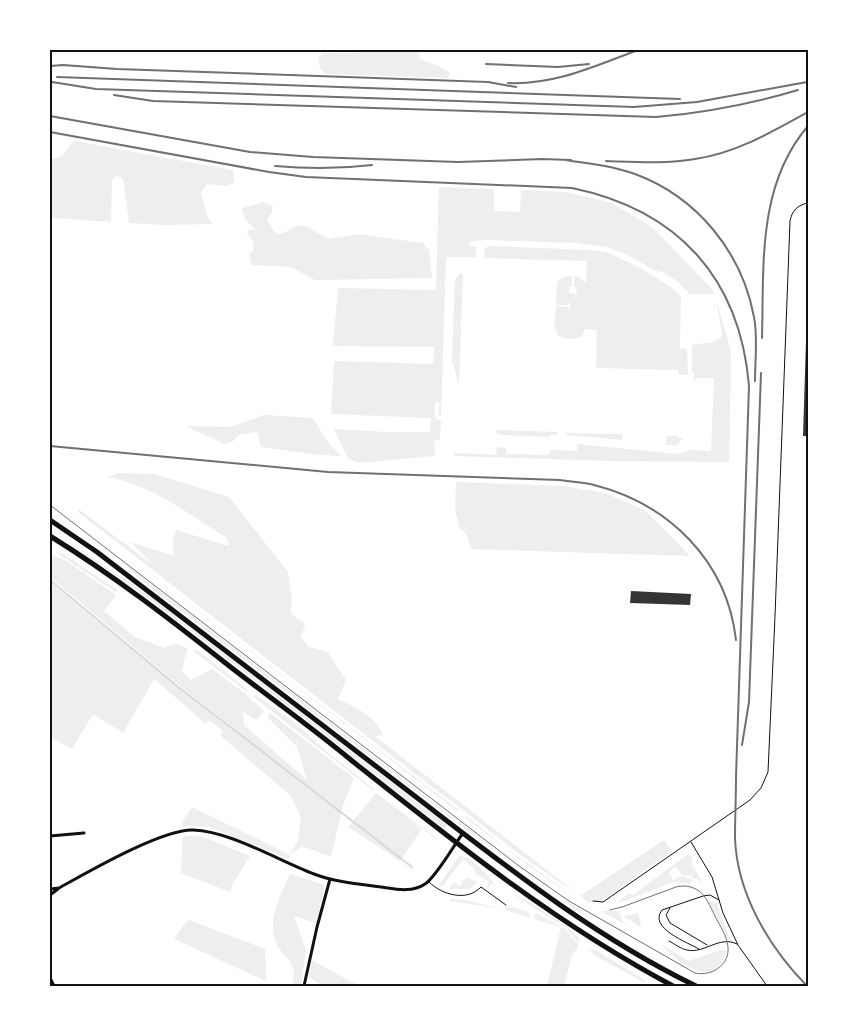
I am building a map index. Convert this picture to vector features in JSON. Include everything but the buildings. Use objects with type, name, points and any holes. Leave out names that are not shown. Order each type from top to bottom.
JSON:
[{"type":"main road","points":[[50,520],[97,552],[464,833],[588,925],[644,959],[696,986]]},
{"type":"main road","points":[[50,536],[122,584],[307,725],[456,843],[572,926],[673,986]]},
{"type":"street","points":[[50,895],[59,888],[140,847],[174,833],[192,830],[207,831],[226,837],[313,874],[330,879],[403,890],[418,888],[428,882],[464,833]]},
{"type":"street","points":[[50,836],[84,833]]},
{"type":"street","points":[[304,986],[330,879]]},
{"type":"street","points":[[50,889],[59,888]]},
{"type":"street","points":[[50,978],[54,986]]},
{"type":"lane","points":[[593,901],[603,902],[750,800],[757,794],[768,772],[790,221],[797,207],[808,203]]},
{"type":"lane","points":[[690,842],[710,872],[719,900],[738,945],[766,986]]},
{"type":"lane","points":[[428,882],[442,892],[464,895],[473,893],[481,886],[506,905]]},
{"type":"lane","points":[[699,950],[661,926],[658,919],[659,914],[662,910],[704,896],[710,896],[719,900]]},
{"type":"lane","points":[[671,907],[666,915],[669,922],[709,946]]},
{"type":"lane","points":[[669,941],[685,950],[699,950],[724,941],[733,942],[738,945]]},
{"type":"shaded area","points":[[377,50],[420,50],[419,58],[450,73],[448,78],[326,74],[320,68],[318,58],[323,53],[375,52]]},
{"type":"shaded area","points":[[75,141],[233,170],[234,182],[227,186],[207,184],[201,192],[207,216],[213,224],[163,225],[129,223],[124,182],[121,177],[116,176],[112,180],[111,222],[53,218],[50,216],[50,159],[60,157]]},
{"type":"shaded area","points":[[439,187],[494,189],[494,211],[520,212],[521,190],[566,192],[612,203],[652,227],[712,289],[714,294],[690,294],[677,281],[663,272],[656,271],[626,254],[607,247],[576,243],[472,241],[468,244],[476,247],[476,257],[446,257],[441,416],[439,416],[439,402],[435,402],[434,416],[436,420],[441,420],[440,440],[434,440],[435,456],[359,463],[348,459],[334,429],[430,432],[431,418],[331,414],[334,361],[433,364],[434,347],[333,346],[338,288],[436,290]]},
{"type":"shaded area","points":[[264,202],[273,206],[272,212],[267,219],[273,230],[278,234],[298,225],[308,227],[328,239],[366,235],[423,243],[429,250],[432,278],[315,280],[291,267],[252,265],[249,254],[253,251],[254,242],[247,234],[248,230],[256,230],[246,220],[242,210],[243,208]]},
{"type":"shaded area","points":[[489,246],[606,252],[639,267],[672,288],[681,297],[680,348],[687,349],[687,375],[679,375],[678,370],[596,368],[597,330],[584,329],[583,335],[568,339],[558,335],[555,327],[556,306],[568,307],[570,309],[570,303],[568,305],[556,305],[557,282],[563,277],[572,276],[572,286],[569,287],[569,293],[576,294],[577,287],[574,287],[574,276],[581,278],[586,283],[587,261],[484,258],[485,248]]},
{"type":"shaded area","points":[[460,273],[463,274],[459,384],[452,361],[455,280]]},
{"type":"shaded area","points":[[716,299],[731,351],[729,462],[614,461],[454,456],[453,453],[496,455],[497,447],[506,448],[506,454],[549,455],[550,450],[577,451],[577,444],[678,454],[691,450],[711,451],[714,378],[696,378],[694,383],[692,346],[714,342],[720,338],[722,334]]},
{"type":"shaded area","points":[[264,415],[313,418],[327,441],[341,456],[261,447],[257,432],[240,434],[232,442],[224,444],[186,426],[231,427]]},
{"type":"shaded area","points":[[496,430],[557,432],[557,435],[550,435],[549,437],[502,435],[497,434]]},
{"type":"shaded area","points":[[566,433],[622,434],[622,440],[566,435]]},
{"type":"shaded area","points":[[667,436],[683,438],[677,445],[666,445]]},
{"type":"shaded area","points":[[119,473],[154,474],[229,497],[288,572],[292,601],[290,611],[304,623],[305,627],[300,636],[309,647],[328,652],[346,680],[338,699],[370,717],[383,735],[375,736],[573,891],[497,837],[78,512],[77,508],[156,567],[130,542],[174,556],[173,539],[176,530],[229,546],[227,538],[170,502],[140,487],[108,477]]},
{"type":"shaded area","points":[[456,482],[563,486],[605,493],[645,510],[690,556],[471,549],[467,535],[459,527],[455,508]]},
{"type":"shaded area","points":[[72,513],[433,791],[459,810],[457,811]]},
{"type":"shaded area","points":[[66,540],[147,594],[447,825],[444,829],[151,600]]},
{"type":"shaded area","points":[[55,552],[62,553],[79,564],[79,566],[117,590],[117,593]]},
{"type":"shaded area","points":[[53,555],[65,560],[116,595],[104,611],[135,637],[165,648],[177,644],[188,649],[182,672],[191,680],[212,669],[246,694],[264,711],[256,720],[243,712],[244,725],[307,780],[297,747],[268,718],[269,712],[354,778],[343,805],[331,857],[302,846],[290,855],[298,841],[301,817],[290,795],[221,736],[223,731],[209,720],[206,724],[154,679],[123,733],[93,714],[72,749],[50,737],[50,582],[240,736],[230,725],[176,683],[50,577],[50,557]]},
{"type":"shaded area","points":[[119,559],[453,817],[452,819],[146,584]]},
{"type":"shaded area","points":[[197,650],[247,689],[247,692],[193,651]]},
{"type":"shaded area","points":[[256,695],[293,721],[325,750],[374,789],[374,791],[252,696]]},
{"type":"shaded area","points":[[376,793],[438,839],[404,815],[421,830],[400,861],[348,827]]},
{"type":"shaded area","points":[[192,807],[290,855],[289,859],[209,827],[182,826],[182,822]]},
{"type":"shaded area","points":[[463,816],[468,817],[504,847],[582,902],[530,867]]},
{"type":"shaded area","points":[[459,821],[516,866],[457,823]]},
{"type":"shaded area","points":[[183,836],[201,836],[250,856],[232,885],[230,892],[181,873]]},
{"type":"shaded area","points":[[664,840],[672,851],[604,899],[589,903],[581,896]]},
{"type":"shaded area","points":[[688,854],[692,857],[692,864],[705,888],[697,878],[693,880],[692,876],[682,875],[676,867],[669,872],[674,882],[619,903],[628,894],[633,895]]},
{"type":"shaded area","points":[[459,856],[474,862],[495,885],[491,884],[488,888],[489,881],[476,875],[474,868],[464,860],[442,887],[439,885]]},
{"type":"shaded area","points":[[523,871],[560,898],[583,911],[584,916]]},
{"type":"shaded area","points":[[290,874],[325,885],[316,923],[294,916],[306,950],[301,986],[293,986],[293,966],[279,948],[273,930],[273,920],[278,901]]},
{"type":"shaded area","points":[[681,876],[691,878],[692,881],[690,883],[674,882],[674,880]]},
{"type":"shaded area","points":[[467,878],[478,882],[469,889],[449,889],[453,883],[457,883],[458,886],[462,885],[462,881]]},
{"type":"shaded area","points":[[514,895],[572,931],[578,937],[579,943],[565,927]]},
{"type":"shaded area","points":[[450,899],[465,900],[503,909],[450,901]]},
{"type":"shaded area","points":[[708,900],[717,904],[730,939],[728,939]]},
{"type":"shaded area","points":[[511,907],[529,912],[530,918],[503,909]]},
{"type":"shaded area","points":[[601,911],[619,911],[623,923],[658,943]]},
{"type":"shaded area","points":[[536,913],[565,929],[578,944],[572,955],[564,986],[547,986],[561,927],[534,919]]},
{"type":"shaded area","points":[[638,913],[640,927],[629,919],[627,920],[625,916]]},
{"type":"shaded area","points":[[189,920],[265,949],[266,981],[174,939]]},
{"type":"shaded area","points":[[662,945],[689,961],[720,950],[726,951],[721,963],[714,970],[705,972],[686,966]]},
{"type":"shaded area","points":[[587,949],[596,950],[643,979],[645,983],[601,959]]},
{"type":"shaded area","points":[[312,960],[359,986],[323,986],[309,977]]},
{"type":"waterway","points":[[50,580],[177,686],[412,867]]},
{"type":"tram line","points":[[50,505],[519,866],[569,901],[695,973],[709,973],[725,962],[728,949],[723,931],[706,898],[694,888],[676,887],[610,910]]},
{"type":"railway","points":[[508,83],[525,83],[558,78],[638,50]]},
{"type":"railway","points":[[486,64],[558,67],[589,64]]},
{"type":"railway","points":[[50,66],[488,82],[516,87]]},
{"type":"railway","points":[[57,77],[680,99]]},
{"type":"railway","points":[[52,82],[96,89],[634,107],[697,102],[807,82]]},
{"type":"railway","points":[[114,95],[153,101],[656,117],[728,107],[798,90]]},
{"type":"railway","points":[[606,161],[684,161],[710,156],[753,141],[808,112]]},
{"type":"railway","points":[[50,116],[250,152],[313,157],[458,162],[542,159],[571,160]]},
{"type":"railway","points":[[762,338],[764,255],[772,200],[780,174],[791,149],[808,126]]},
{"type":"railway","points":[[50,132],[306,177],[572,188],[610,198],[643,213],[672,232],[697,255],[717,282],[732,313],[743,347],[749,386],[736,777],[735,838],[737,859],[749,899],[768,937],[793,971],[807,986]]},
{"type":"railway","points":[[565,160],[618,169],[657,184],[697,212],[713,230],[739,270],[748,293],[756,332],[755,381]]},
{"type":"railway","points":[[275,166],[324,168],[372,165]]},
{"type":"railway","points":[[742,745],[749,702],[761,373]]},
{"type":"railway","points":[[50,446],[328,472],[560,480],[594,485],[621,494],[647,506],[670,522],[690,540],[707,561],[721,585],[730,611],[736,640]]}]
